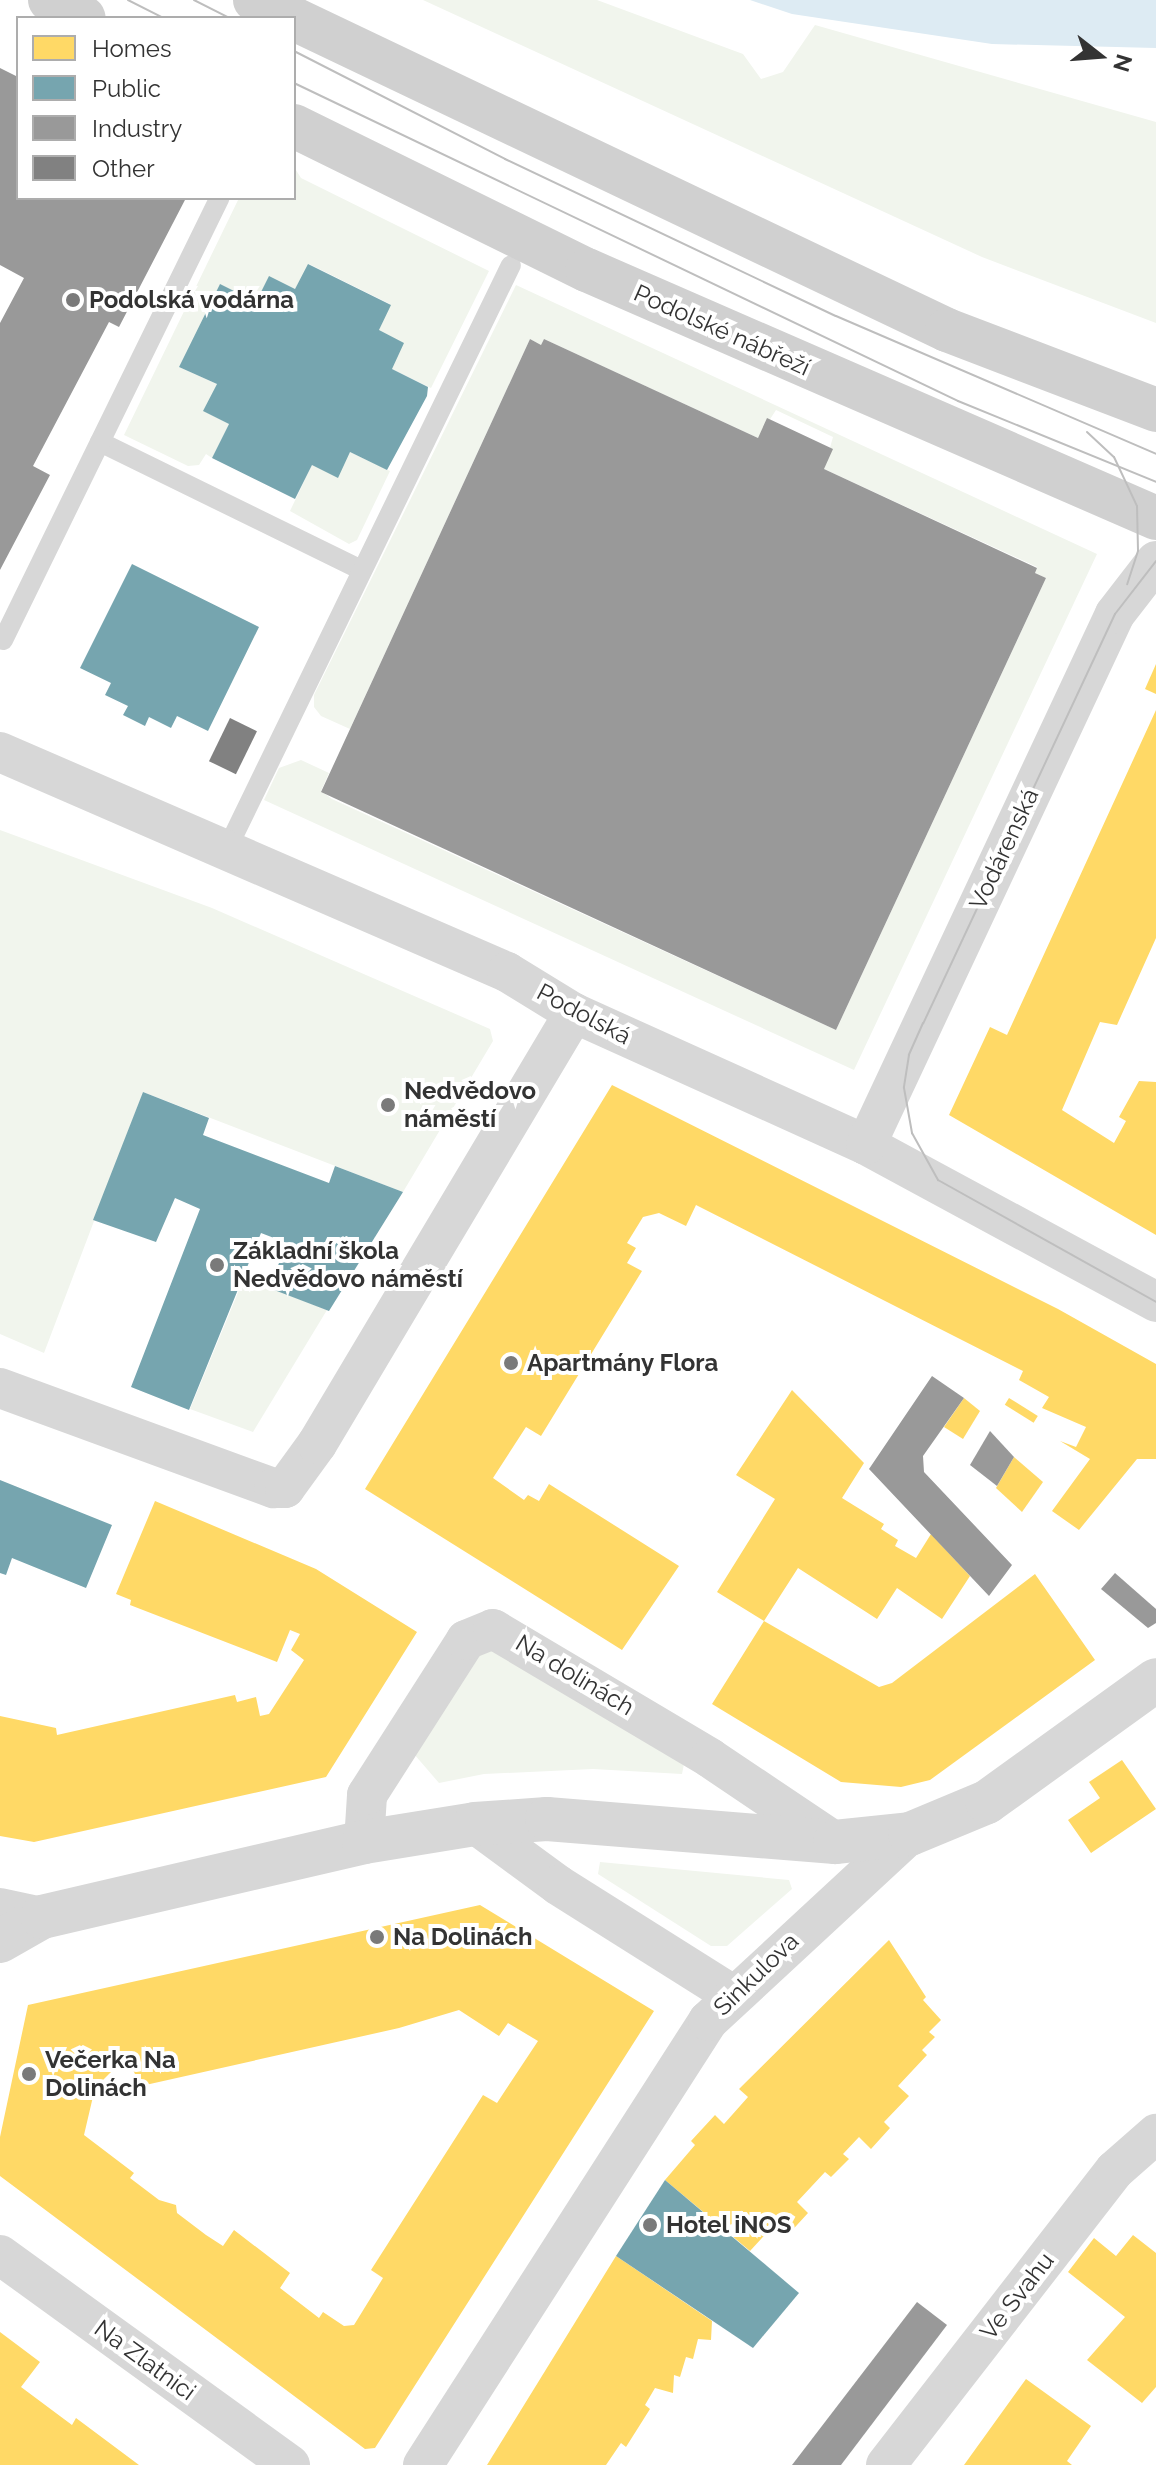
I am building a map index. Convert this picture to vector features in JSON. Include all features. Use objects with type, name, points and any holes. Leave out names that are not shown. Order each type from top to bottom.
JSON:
[{"type":"main road","points":[[50,0],[80,16]]},
{"type":"main road","points":[[255,0],[289,16]]},
{"type":"main road","points":[[296,19],[947,330],[1156,410]]},
{"type":"main road","name":"Podolské nábřeží","points":[[296,127],[587,270],[1156,518]]},
{"type":"street","name":"Vodárenská","points":[[866,1145],[1115,614],[1156,561]]},
{"type":"street","name":"Podolská","points":[[0,752],[507,972],[574,1013],[866,1145],[1156,1302]]},
{"type":"street","points":[[0,1388],[274,1488],[285,1488],[317,1444],[574,1013]]},
{"type":"street","name":"Na dolinách","points":[[364,1842],[367,1795],[466,1640],[493,1629],[710,1758],[835,1842]]},
{"type":"street","name":"Sinkulova","points":[[423,2465],[708,2021],[731,1994],[910,1834],[987,1802],[1156,1680]]},
{"type":"street","points":[[0,1941],[42,1917],[364,1842],[475,1824],[547,1819],[835,1842],[910,1834]]},
{"type":"street","points":[[475,1824],[558,1885],[731,1994]]},
{"type":"street","points":[[0,1908],[42,1917]]},
{"type":"street","name":"Ve Svahu","points":[[886,2465],[1115,2170],[1156,2134]]},
{"type":"street","name":"Na Zlatnici","points":[[0,2255],[290,2465]]},
{"type":"lane","points":[[3,640],[219,200]]},
{"type":"lane","points":[[227,849],[511,265]]},
{"type":"lane","points":[[100,442],[361,570]]},
{"type":"shaded area","points":[[423,0],[597,0],[743,54],[761,79],[783,72],[815,25],[1156,122],[1156,323],[982,257]]},
{"type":"shaded area","points":[[750,0],[1156,0],[1156,48],[992,44],[792,14]]},
{"type":"shaded area","points":[[296,170],[301,178],[489,271],[431,388],[392,369],[379,330],[390,304],[309,264],[295,289],[269,277],[256,302],[220,285],[179,367],[217,384],[204,411],[229,424],[212,458],[206,454],[199,465],[188,466],[124,435],[238,200],[296,200]]},
{"type":"shaded area","points":[[516,285],[1097,554],[854,1070],[264,800],[279,768],[301,760],[329,773],[321,791],[332,799],[836,1030],[1046,578],[1035,573],[1037,567],[824,469],[833,437],[776,410],[758,438],[544,339],[541,345],[530,339],[350,729],[321,716],[314,707],[314,695]]},
{"type":"shaded area","points":[[350,452],[390,471],[357,540],[349,544],[290,511],[312,465]]},
{"type":"shaded area","points":[[0,830],[212,908],[490,1029],[493,1041],[403,1192],[143,1092],[44,1353],[0,1334]]},
{"type":"shaded area","points":[[244,1278],[327,1310],[253,1432],[190,1409]]},
{"type":"shaded area","points":[[494,1648],[685,1759],[682,1774],[593,1769],[484,1774],[439,1783],[414,1754],[477,1656]]},
{"type":"shaded area","points":[[600,1862],[789,1880],[792,1889],[727,1946],[711,1946],[598,1874]]},
{"type":"building: Homes","points":[[1156,664],[1156,694],[1145,689]]},
{"type":"building: Homes","points":[[1156,710],[1156,938],[1117,1025],[1100,1022],[1062,1110],[1114,1143],[1126,1121],[1119,1117],[1139,1081],[1156,1082],[1156,1235],[949,1115],[990,1027],[1007,1035]]},
{"type":"building: Homes","points":[[612,1085],[1058,1309],[1156,1364],[1156,1459],[1137,1459],[1079,1530],[1052,1511],[1090,1459],[1060,1441],[1076,1447],[1086,1427],[1042,1408],[1049,1397],[1019,1380],[1023,1371],[696,1205],[686,1226],[659,1213],[643,1217],[627,1243],[636,1248],[627,1263],[642,1271],[541,1436],[526,1427],[493,1478],[524,1500],[528,1495],[539,1501],[549,1484],[679,1566],[622,1650],[365,1489]]},
{"type":"building: Homes","points":[[792,1390],[864,1463],[842,1498],[884,1524],[881,1529],[898,1540],[895,1546],[916,1558],[931,1534],[970,1576],[942,1619],[897,1588],[877,1619],[798,1568],[764,1621],[717,1592],[775,1499],[736,1475]]},
{"type":"building: Homes","points":[[964,1398],[980,1411],[963,1439],[944,1427]]},
{"type":"building: Homes","points":[[1009,1398],[1038,1416],[1034,1423],[1005,1405]]},
{"type":"building: Homes","points":[[1014,1457],[1043,1482],[1022,1512],[996,1488]]},
{"type":"building: Homes","points":[[155,1501],[316,1569],[417,1632],[326,1777],[34,1842],[0,1836],[0,1716],[56,1728],[57,1735],[235,1695],[237,1702],[256,1697],[260,1716],[269,1714],[304,1660],[291,1650],[300,1634],[290,1630],[277,1662],[130,1605],[131,1600],[116,1594]]},
{"type":"building: Homes","points":[[1035,1574],[1095,1660],[930,1780],[901,1787],[841,1782],[712,1704],[764,1621],[879,1687],[892,1683]]},
{"type":"building: Homes","points":[[1122,1760],[1156,1809],[1091,1853],[1068,1820],[1100,1798],[1089,1782]]},
{"type":"building: Homes","points":[[480,1905],[654,2011],[375,2448],[365,2449],[0,2176],[0,2137],[28,2005]],"holes":[[[459,2010],[499,2036],[508,2023],[538,2041],[497,2103],[483,2095],[371,2270],[383,2278],[354,2325],[344,2326],[323,2312],[319,2318],[280,2288],[290,2273],[234,2230],[223,2246],[206,2235],[177,2213],[176,2205],[159,2200],[130,2178],[134,2173],[84,2135],[95,2088],[113,2070],[131,2066],[141,2086],[399,2028]]]},
{"type":"building: Homes","points":[[889,1940],[926,1997],[923,2000],[941,2020],[929,2032],[935,2037],[922,2050],[927,2055],[898,2086],[909,2096],[884,2122],[890,2128],[871,2149],[859,2137],[843,2154],[849,2159],[831,2177],[825,2172],[797,2202],[808,2213],[786,2237],[774,2225],[750,2251],[665,2180],[695,2145],[691,2141],[715,2115],[724,2124],[748,2097],[739,2089]]},
{"type":"building: Homes","points":[[1133,2235],[1156,2253],[1156,2387],[1142,2403],[1087,2360],[1125,2317],[1068,2272],[1094,2238],[1116,2256]]},
{"type":"building: Homes","points":[[616,2256],[712,2321],[711,2340],[698,2339],[693,2359],[686,2357],[680,2377],[674,2375],[673,2393],[655,2388],[645,2405],[650,2409],[626,2447],[621,2443],[606,2465],[487,2465]]},
{"type":"building: Homes","points":[[0,2332],[40,2362],[21,2387],[72,2425],[76,2418],[139,2465],[0,2465]]},
{"type":"building: Homes","points":[[1026,2379],[1091,2426],[1067,2461],[1072,2465],[964,2465]]},
{"type":"building: Public","points":[[308,264],[391,305],[379,330],[404,343],[392,369],[428,387],[427,396],[387,470],[350,452],[338,478],[312,465],[295,499],[212,458],[229,424],[203,411],[217,384],[179,367],[220,284],[256,302],[269,276],[295,289]]},
{"type":"building: Public","points":[[132,564],[259,627],[208,731],[177,716],[171,728],[149,717],[145,726],[123,715],[128,706],[105,695],[111,683],[80,668]]},
{"type":"building: Public","points":[[143,1092],[209,1118],[203,1135],[329,1183],[335,1166],[403,1192],[329,1311],[269,1288],[287,1243],[261,1233],[189,1410],[131,1387],[200,1209],[175,1198],[156,1242],[93,1220]]},
{"type":"building: Public","points":[[0,1480],[112,1525],[86,1588],[12,1558],[6,1575],[0,1573]]},
{"type":"building: Public","points":[[665,2180],[799,2293],[753,2348],[616,2256]]},
{"type":"building: Industry","name":"Podolská vodárna","points":[[0,68],[16,76],[16,200],[185,200],[119,327],[109,322],[33,466],[50,475],[0,570],[0,323],[24,278],[0,265]]},
{"type":"building: Industry","points":[[530,339],[541,345],[544,339],[758,438],[767,418],[833,449],[824,469],[1037,568],[1035,573],[1046,578],[836,1030],[321,792]]},
{"type":"building: Industry","points":[[932,1376],[964,1398],[923,1456],[924,1472],[1012,1565],[989,1596],[869,1469]]},
{"type":"building: Industry","points":[[990,1431],[1014,1457],[997,1486],[970,1465]]},
{"type":"building: Industry","points":[[1115,1573],[1156,1609],[1156,1623],[1148,1628],[1101,1589]]},
{"type":"building: Industry","points":[[917,2302],[947,2325],[841,2465],[792,2465]]},
{"type":"building: Other","points":[[230,718],[257,731],[236,774],[209,761]]},
{"type":"tram line","points":[[128,0],[159,16]]},
{"type":"tram line","points":[[194,0],[225,16]]},
{"type":"tram line","points":[[296,52],[505,159],[836,316],[1156,454]]},
{"type":"tram line","points":[[296,84],[958,401],[1156,482]]},
{"type":"tram line","points":[[1087,432],[1114,457],[1137,506],[1138,551],[1127,584]]},
{"type":"tram line","points":[[1156,561],[1115,614],[923,1023],[909,1055],[904,1088],[912,1133],[938,1180],[1156,1302]]},
{"type":"place","name":"Podolská vodárna","points":[[73,300]]},
{"type":"place","name":"Nedvědovo náměstí","points":[[388,1105]]},
{"type":"place","name":"Základní škola Nedvědovo náměstí","points":[[217,1265]]},
{"type":"place","name":"Apartmány Flora","points":[[511,1363]]},
{"type":"place","name":"Na Dolinách","points":[[377,1937]]},
{"type":"place","name":"Večerka Na Dolinách","points":[[29,2074]]},
{"type":"place","name":"Hotel iNOS","points":[[650,2225]]}]
